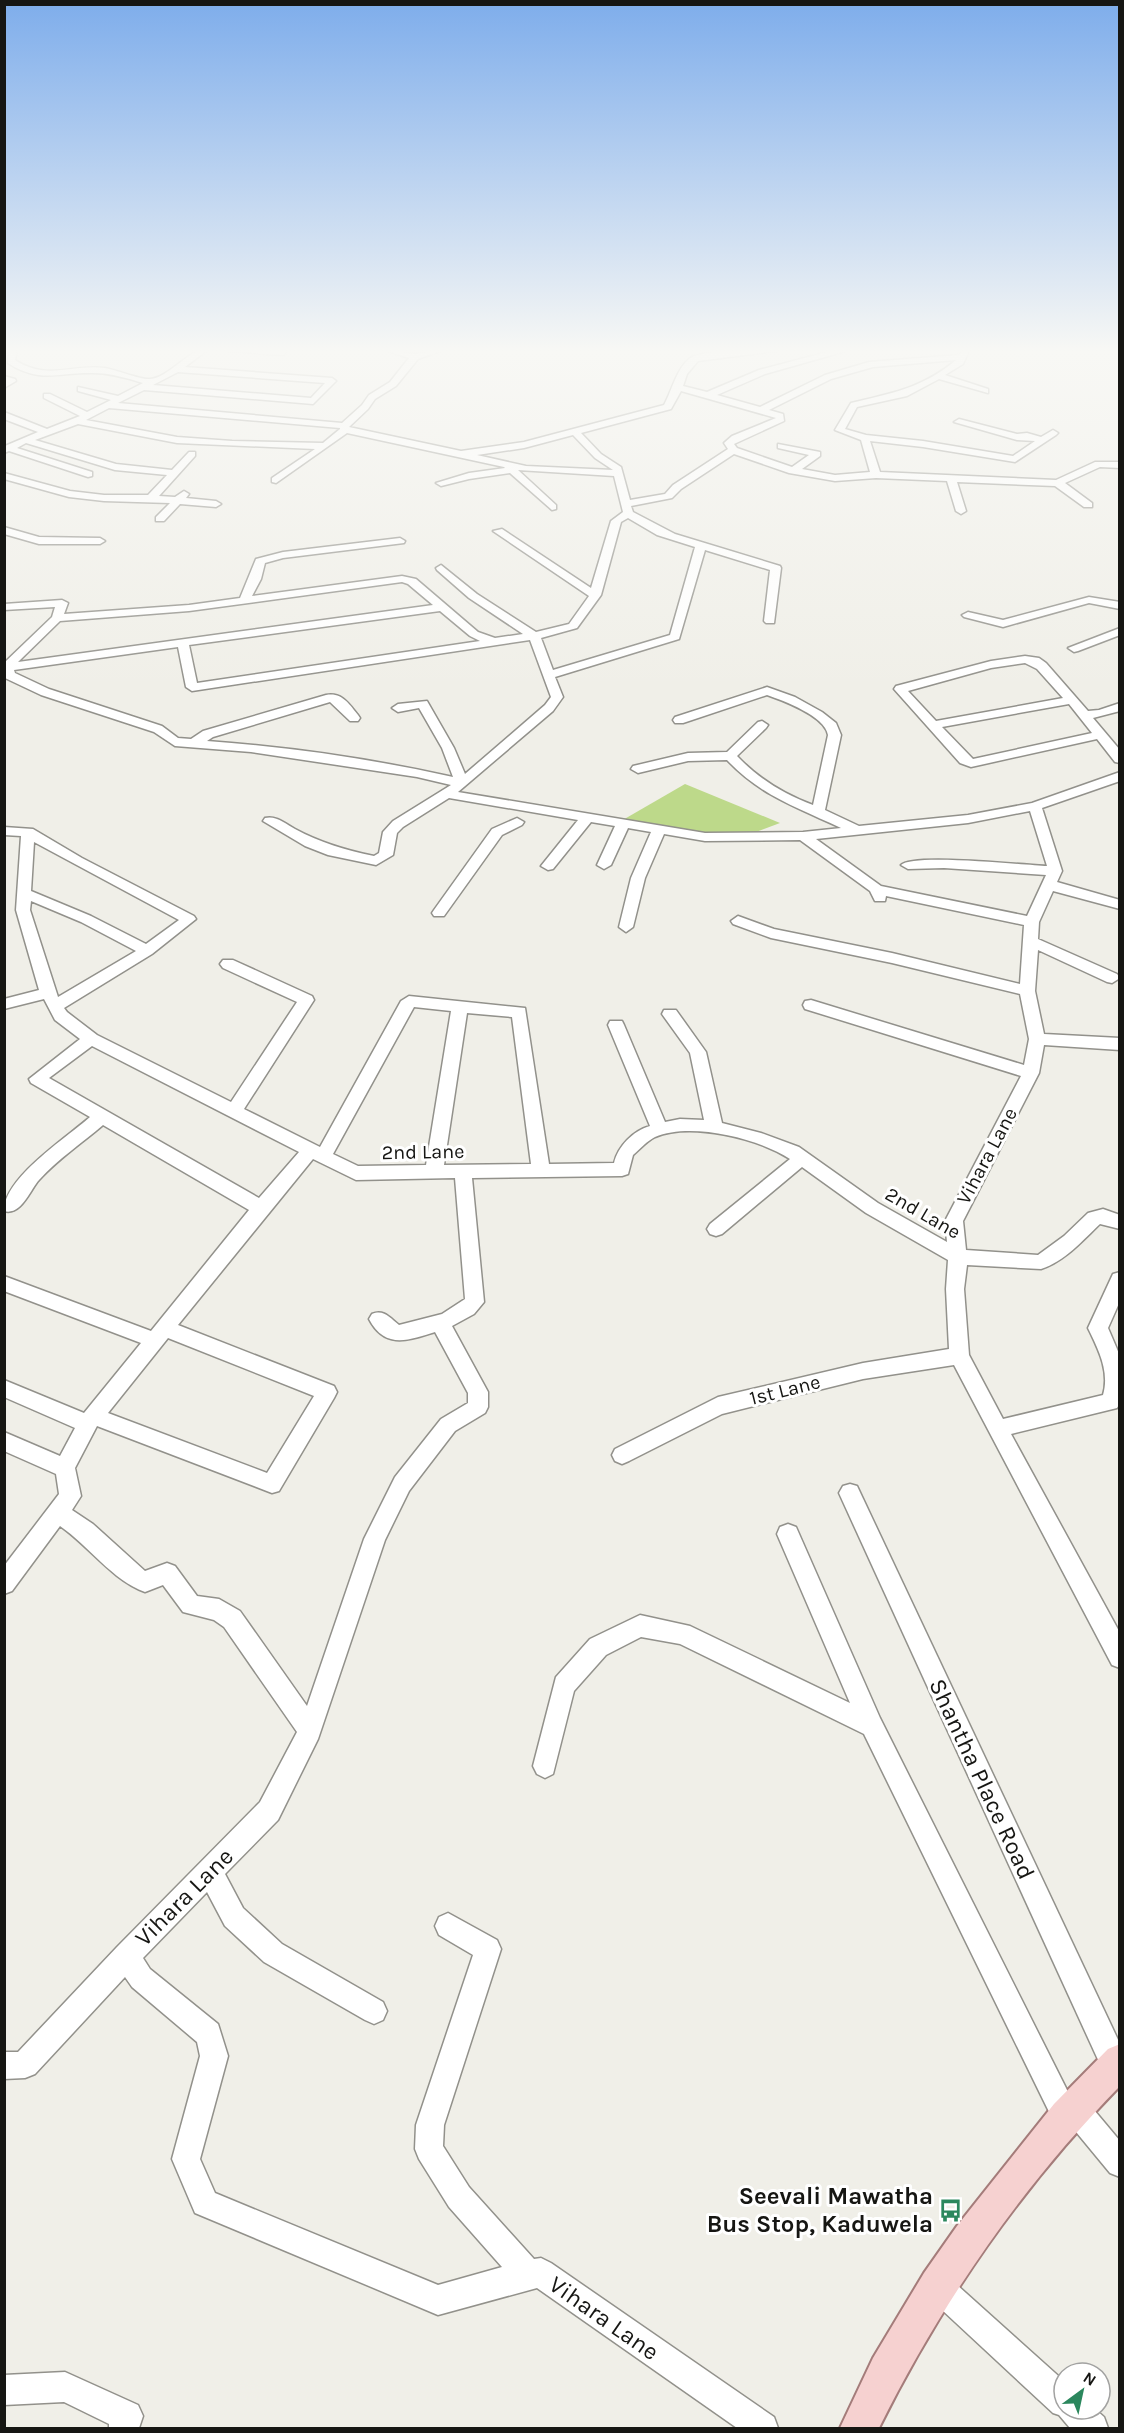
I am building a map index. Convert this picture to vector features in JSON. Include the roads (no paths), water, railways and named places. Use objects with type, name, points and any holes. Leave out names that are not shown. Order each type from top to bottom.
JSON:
[{"type":"main road","points":[[859,2428],[887,2372],[937,2286],[995,2204],[1070,2112],[1117,2063]]},
{"type":"street","points":[[47,462],[88,474]]},
{"type":"street","points":[[97,462],[115,467],[175,473]]},
{"type":"street","points":[[151,498],[185,462]]},
{"type":"street","points":[[276,480],[300,462]]},
{"type":"street","points":[[487,462],[510,468],[618,472]]},
{"type":"street","points":[[607,462],[618,469],[626,509],[661,534],[776,568],[770,621]]},
{"type":"street","points":[[183,644],[192,687],[534,636],[573,626],[595,595],[616,521],[626,509],[668,496],[677,487],[716,462]]},
{"type":"street","points":[[766,462],[793,471],[835,478],[876,474],[1058,483],[1098,464],[1119,465]]},
{"type":"street","points":[[793,471],[806,462]]},
{"type":"street","points":[[871,462],[876,474]]},
{"type":"street","points":[[441,483],[510,468]]},
{"type":"street","points":[[510,468],[552,507]]},
{"type":"street","points":[[4,476],[69,494],[104,498],[181,497],[216,504]]},
{"type":"street","points":[[951,477],[960,511]]},
{"type":"street","points":[[1058,483],[1088,505]]},
{"type":"street","points":[[160,519],[181,497]]},
{"type":"street","points":[[4,530],[30,541],[100,541]]},
{"type":"street","points":[[498,531],[595,595]]},
{"type":"street","points":[[244,600],[255,579],[260,561],[283,555],[400,541]]},
{"type":"street","points":[[549,675],[675,637],[701,546]]},
{"type":"street","points":[[270,821],[310,843],[333,852],[376,861],[386,855],[390,832],[398,824],[462,783],[549,708],[557,697],[534,636],[473,596],[441,568]]},
{"type":"street","points":[[57,618],[189,608],[402,579],[412,581],[474,634],[494,642]]},
{"type":"street","points":[[968,615],[1003,624],[1089,600],[1119,606]]},
{"type":"street","points":[[4,607],[62,603],[57,618],[35,637],[7,667]]},
{"type":"street","points":[[7,667],[442,607]]},
{"type":"street","points":[[1074,648],[1119,631]]},
{"type":"street","points":[[1100,735],[975,764],[965,760],[900,688],[1021,659],[1036,661],[1100,735],[1119,759]]},
{"type":"street","points":[[7,667],[9,675],[45,692],[158,729],[175,742],[196,742],[417,773],[462,783]]},
{"type":"street","points":[[679,720],[767,691],[781,694],[831,724],[835,734],[834,742],[818,812]]},
{"type":"street","points":[[196,742],[208,734],[330,698],[337,699],[354,718]]},
{"type":"street","points":[[933,725],[1070,700]]},
{"type":"street","points":[[398,708],[423,704],[448,748],[462,783]]},
{"type":"street","points":[[1083,715],[1101,714],[1119,707]]},
{"type":"street","points":[[638,769],[688,757],[730,756],[762,725]]},
{"type":"street","points":[[730,756],[751,779],[784,799],[859,831]]},
{"type":"street","points":[[447,794],[705,837],[803,836],[968,819],[1035,806],[1119,776]]},
{"type":"street","points":[[1035,806],[1048,842],[1052,878]]},
{"type":"street","points":[[496,851],[526,808]]},
{"type":"street","points":[[548,866],[587,818]]},
{"type":"street","points":[[440,913],[496,832],[517,822]]},
{"type":"street","points":[[604,865],[623,824]]},
{"type":"street","points":[[626,927],[638,878],[659,829]]},
{"type":"street","points":[[4,831],[28,832],[77,861],[189,919],[147,951],[52,1000],[4,1004]]},
{"type":"street","name":"2nd Lane","points":[[28,832],[23,910],[52,1000],[61,1016],[91,1039],[356,1173],[622,1169],[625,1152],[648,1133],[680,1125],[714,1126],[755,1137],[793,1152],[872,1208],[958,1257]]},
{"type":"street","points":[[803,836],[878,895],[1032,922]]},
{"type":"street","points":[[908,865],[944,864],[1052,878],[1119,905]]},
{"type":"street","name":"Vihara Lane","points":[[1052,878],[1032,922],[1027,991],[1037,1038],[1031,1073],[954,1221],[958,1257],[955,1289],[959,1356],[1119,1657]]},
{"type":"street","points":[[24,893],[86,919],[147,951]]},
{"type":"street","points":[[738,921],[771,933],[892,958],[1027,991]]},
{"type":"street","points":[[1030,941],[1112,978]]},
{"type":"street","points":[[228,964],[306,1000],[234,1111]]},
{"type":"street","points":[[4,1584],[70,1496],[65,1468],[90,1420],[261,1208],[317,1154],[409,1000],[519,1012],[542,1171]]},
{"type":"street","points":[[811,1005],[1031,1073]]},
{"type":"street","points":[[434,1173],[460,1007]]},
{"type":"street","points":[[670,1014],[698,1052],[714,1126]]},
{"type":"street","points":[[616,1025],[660,1131]]},
{"type":"street","points":[[1037,1038],[1119,1044]]},
{"type":"street","points":[[91,1039],[36,1079],[261,1208]]},
{"type":"street","points":[[10,1206],[33,1175],[101,1117]]},
{"type":"street","points":[[716,1229],[802,1158]]},
{"type":"street","points":[[379,1319],[396,1334],[441,1322],[467,1311],[475,1302],[463,1172]]},
{"type":"street","points":[[958,1257],[1041,1262],[1070,1241],[1094,1218],[1103,1216],[1119,1222]]},
{"type":"street","points":[[997,1429],[1110,1402],[1117,1393],[1117,1372],[1098,1328],[1119,1279]]},
{"type":"street","points":[[4,1283],[327,1392],[272,1484],[4,1388]]},
{"type":"street","name":"Vihara Lane","points":[[441,1322],[478,1392],[478,1407],[448,1425],[402,1484],[375,1539],[310,1731],[269,1811],[126,1956],[141,1978],[208,2034],[214,2056],[186,2159],[206,2203],[438,2300],[528,2274],[541,2273],[763,2428]]},
{"type":"street","name":"1st Lane","points":[[622,1455],[718,1406],[863,1371],[959,1356]]},
{"type":"street","points":[[4,1442],[65,1468]]},
{"type":"street","name":"Shantha Place Road","points":[[850,1493],[1117,2063]]},
{"type":"street","points":[[58,1513],[85,1531],[137,1578],[145,1582],[167,1573],[191,1605],[219,1610],[232,1619],[310,1731]]},
{"type":"street","points":[[788,1534],[872,1726],[1070,2112],[1119,2163]]},
{"type":"street","points":[[545,1766],[564,1685],[598,1647],[640,1626],[682,1634],[872,1726]]},
{"type":"street","points":[[210,1870],[234,1917],[273,1953],[374,2011]]},
{"type":"street","points":[[448,1926],[488,1949],[430,2125],[429,2149],[459,2198],[528,2274]]},
{"type":"street","points":[[4,2065],[8,2067],[25,2064],[126,1956]]},
{"type":"street","points":[[937,2286],[1052,2391]]},
{"type":"street","points":[[4,2390],[64,2387],[128,2416],[124,2428]]},
{"type":"place","name":"Seevali Mawatha Bus Stop, Kaduwela","points":[[951,2210]]}]
